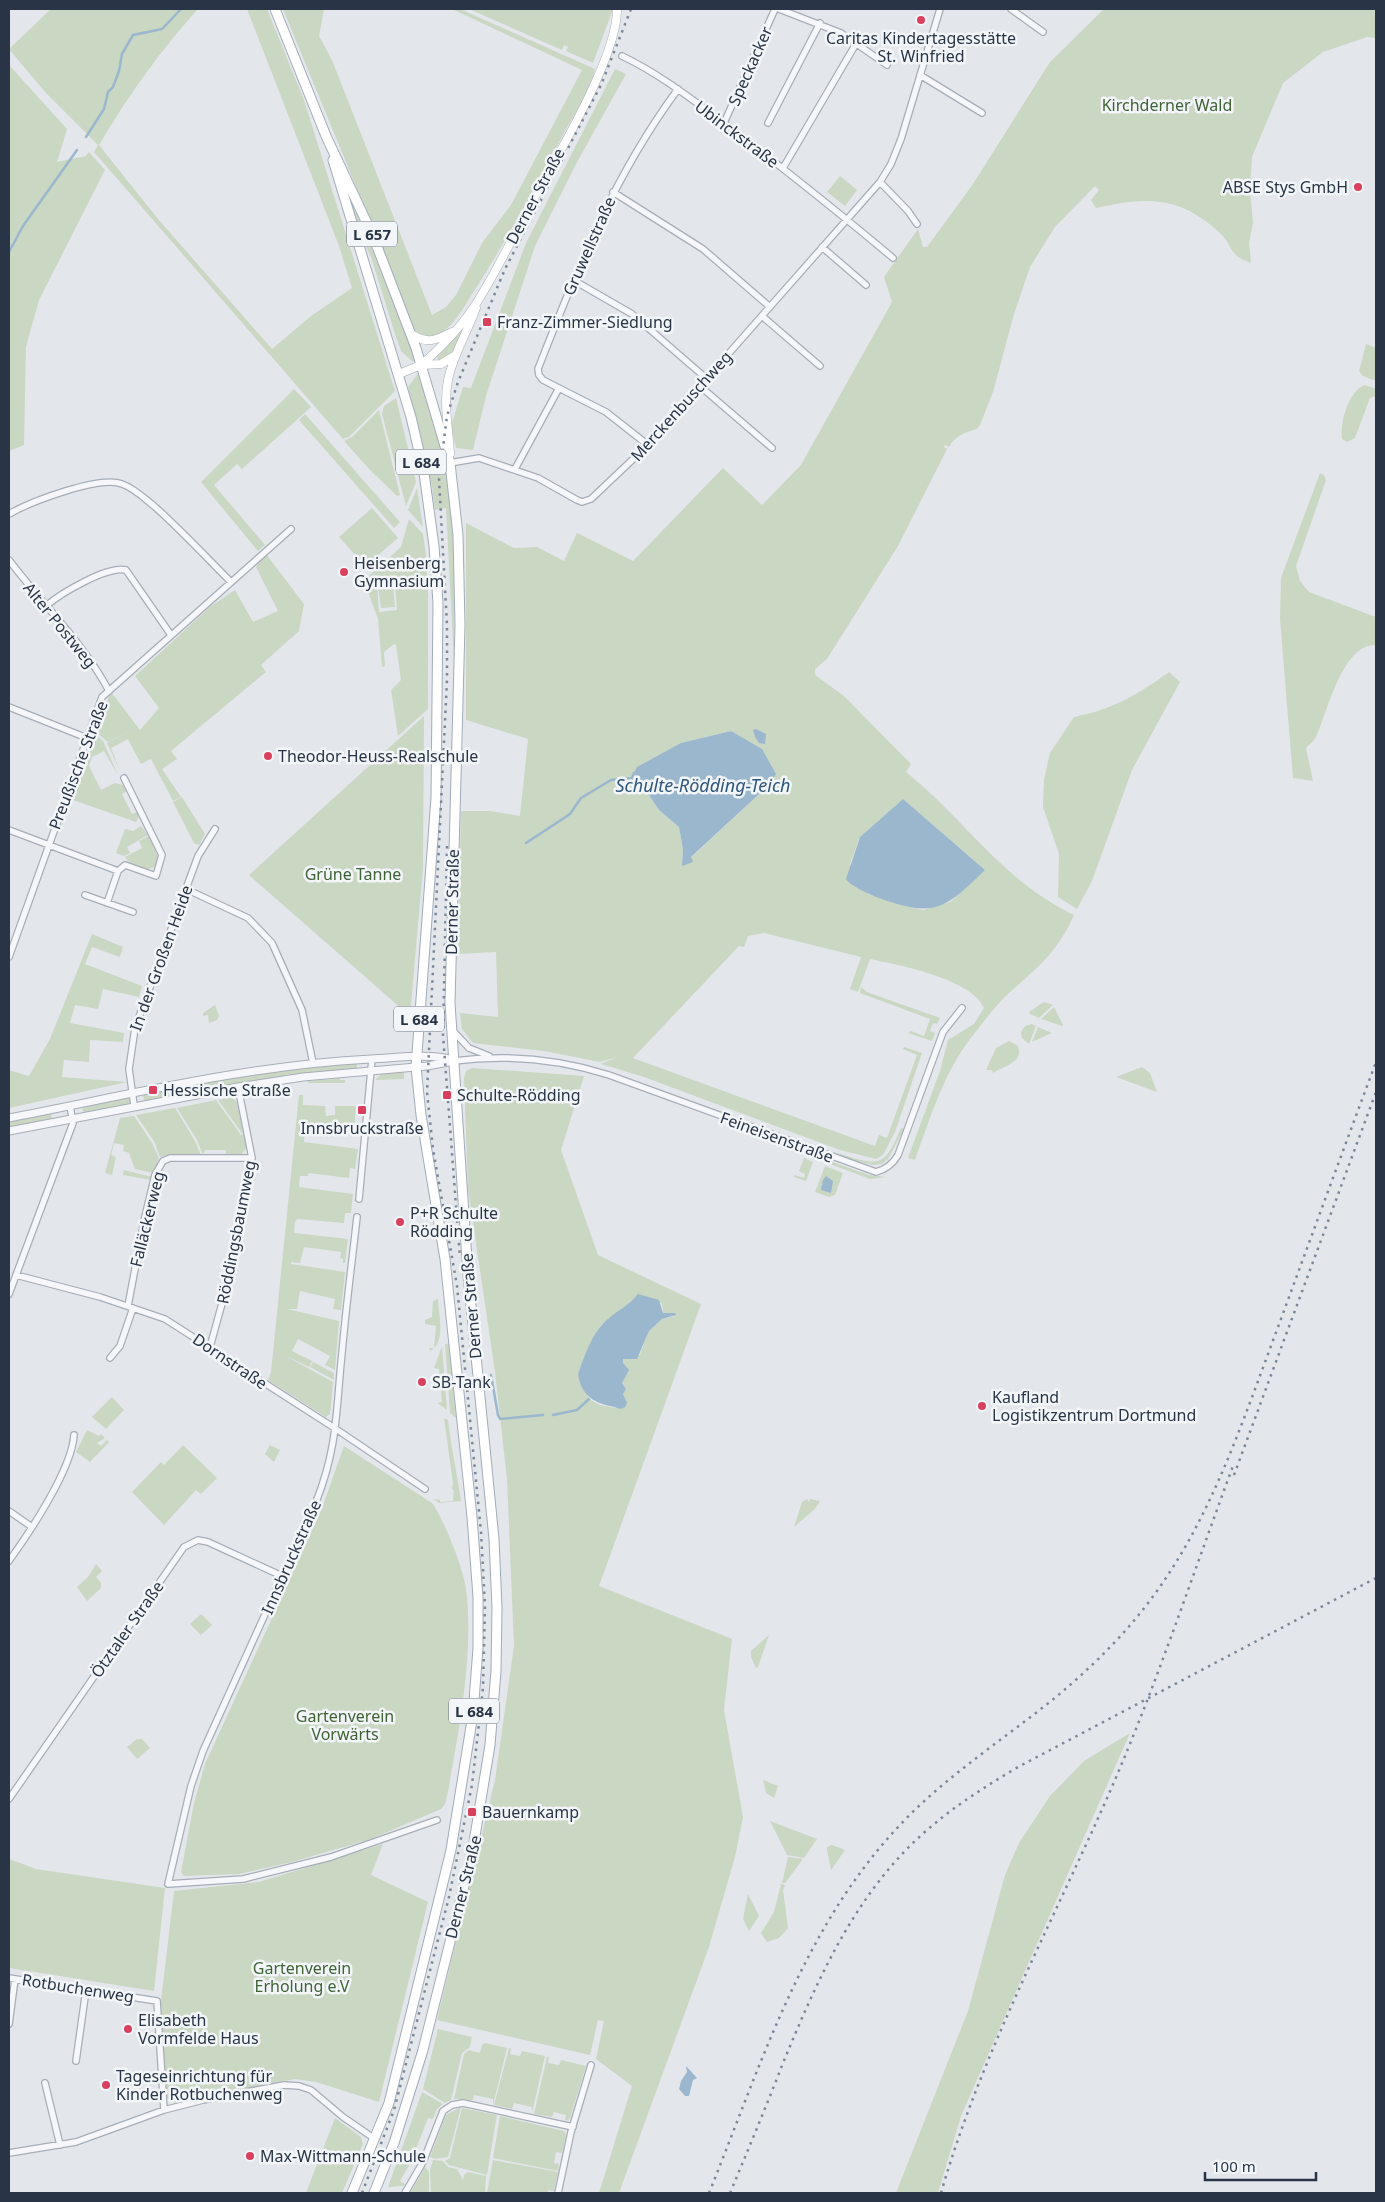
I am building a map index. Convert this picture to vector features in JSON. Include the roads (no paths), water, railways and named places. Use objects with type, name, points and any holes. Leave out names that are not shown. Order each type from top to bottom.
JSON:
[{"type":"main road","name":"L 657","points":[[275,9],[326,136],[373,236],[422,365]]},
{"type":"main road","name":"Derner Straße","points":[[422,365],[456,330],[478,300],[592,89],[614,34],[617,9]]},
{"type":"main road","name":"L 657","points":[[326,136],[342,195],[399,374]]},
{"type":"main road","points":[[450,463],[447,392],[454,356],[478,300]]},
{"type":"main road","points":[[411,334],[430,342],[456,330]]},
{"type":"main road","points":[[399,374],[422,365],[434,366],[454,356]]},
{"type":"main road","name":"L 684","points":[[422,365],[450,463]]},
{"type":"main road","name":"Derner Straße","points":[[352,2193],[375,2139],[398,2069],[451,1850],[470,1740],[478,1648],[475,1550],[448,1283],[442,1234],[421,1115],[417,1062],[436,798],[438,603],[434,546],[424,474],[399,374]]},
{"type":"main road","name":"Derner Straße","points":[[374,2193],[394,2143],[423,2050],[472,1854],[485,1783],[495,1696],[497,1608],[494,1548],[470,1303],[452,1030],[450,967],[460,572],[456,497],[450,463]]},
{"type":"street","points":[[777,9],[820,23],[857,42],[887,65]]},
{"type":"street","name":"Speckacker","points":[[724,123],[777,9]]},
{"type":"street","name":"Merckenbuschweg","points":[[450,463],[479,458],[538,478],[577,500],[587,501],[648,445],[880,182],[891,164],[901,139],[940,9]]},
{"type":"street","points":[[1011,9],[1043,32]]},
{"type":"street","points":[[768,123],[820,23]]},
{"type":"street","points":[[783,168],[857,42]]},
{"type":"street","name":"Ubinckstraße","points":[[622,56],[649,70],[678,89],[847,218]]},
{"type":"street","points":[[920,75],[982,113]]},
{"type":"street","name":"Gruwellstraße","points":[[648,445],[611,415],[543,380],[539,376],[538,369],[573,280],[612,192],[650,128],[678,89]]},
{"type":"street","points":[[880,182],[908,211],[917,224]]},
{"type":"street","points":[[612,192],[703,249],[770,307]]},
{"type":"street","points":[[847,218],[893,258]]},
{"type":"street","points":[[822,247],[866,285]]},
{"type":"street","points":[[573,280],[632,314],[708,379]]},
{"type":"street","points":[[762,316],[820,366]]},
{"type":"street","points":[[700,387],[772,448]]},
{"type":"street","points":[[515,469],[560,388]]},
{"type":"street","points":[[9,514],[48,496],[90,486],[121,483],[142,497],[181,530],[230,582]]},
{"type":"street","name":"Preußische Straße","points":[[9,957],[102,697],[291,529]]},
{"type":"street","name":"Alter Postweg","points":[[9,560],[80,648],[109,691]]},
{"type":"street","points":[[46,606],[85,582],[115,571],[126,570],[171,635]]},
{"type":"street","points":[[9,708],[87,738]]},
{"type":"street","points":[[108,903],[118,871],[125,865],[156,876],[162,855],[124,778]]},
{"type":"street","name":"In der Großen Heide","points":[[134,1106],[129,1069],[135,1028],[200,851],[215,829]]},
{"type":"street","points":[[9,830],[118,871]]},
{"type":"street","points":[[186,889],[248,918],[272,943],[302,1010],[313,1063]]},
{"type":"street","points":[[85,895],[133,912]]},
{"type":"street","name":"Feineisenstraße","points":[[454,1061],[494,1058],[551,1061],[592,1070],[876,1172],[884,1170],[892,1164],[898,1155],[944,1032],[962,1008]]},
{"type":"street","name":"Feineisenstraße","points":[[452,1030],[468,1048],[494,1058]]},
{"type":"street","points":[[9,1131],[238,1087],[371,1070],[444,1058],[454,1061]]},
{"type":"street","points":[[9,1118],[132,1094],[313,1063],[372,1059],[417,1062]]},
{"type":"street","points":[[359,1199],[372,1059]]},
{"type":"street","name":"Röddingsbaumweg","points":[[210,1347],[231,1271],[252,1158],[238,1087]]},
{"type":"street","points":[[9,1294],[72,1118],[70,1106]]},
{"type":"street","name":"Falläckerweg","points":[[110,1358],[120,1346],[130,1307],[144,1221],[155,1175],[163,1162],[170,1158],[252,1158]]},
{"type":"street","name":"Innsbruckstraße","points":[[357,1217],[336,1429],[323,1484],[203,1751],[191,1786],[168,1884],[243,1879],[332,1856],[437,1820]]},
{"type":"street","name":"Dornstraße","points":[[16,1274],[165,1319],[336,1429],[424,1489]]},
{"type":"street","points":[[9,1561],[47,1503],[74,1448],[74,1435]]},
{"type":"street","points":[[9,1511],[32,1527]]},
{"type":"street","name":"Ötztaler Straße","points":[[9,1799],[184,1547],[198,1540],[208,1542],[282,1576]]},
{"type":"street","points":[[9,2024],[12,1978]]},
{"type":"street","name":"Rotbuchenweg","points":[[12,1978],[157,2001],[164,2110]]},
{"type":"street","points":[[76,2061],[86,1990]]},
{"type":"street","points":[[558,2193],[573,2128],[591,2065]]},
{"type":"street","points":[[45,2083],[60,2145]]},
{"type":"street","points":[[9,2153],[60,2145],[94,2137],[164,2110],[203,2100],[276,2087],[299,2086],[311,2090],[343,2117],[375,2139]]},
{"type":"street","points":[[405,2193],[423,2162],[438,2120],[443,2111],[452,2105],[462,2103],[573,2128]]},
{"type":"water","points":[[756,729],[766,734],[765,744],[759,743],[755,737],[753,730]]},
{"type":"water","name":"Schulte-Rödding-Teich","points":[[731,731],[762,749],[776,774],[770,784],[691,857],[693,862],[682,866],[683,849],[679,827],[659,810],[634,773],[637,767],[681,743]]},
{"type":"water","points":[[903,799],[985,870],[958,894],[936,907],[925,908],[896,904],[864,892],[846,879],[860,837]]},
{"type":"water","points":[[826,1176],[833,1181],[831,1193],[821,1190]]},
{"type":"water","points":[[638,1294],[659,1300],[663,1313],[675,1313],[676,1315],[662,1319],[649,1331],[637,1359],[623,1359],[623,1363],[629,1370],[622,1383],[626,1389],[623,1394],[627,1403],[625,1407],[620,1409],[598,1402],[588,1396],[579,1381],[578,1374],[590,1344],[602,1324]]},
{"type":"water","points":[[686,2066],[697,2078],[693,2080],[689,2096],[685,2096],[679,2089],[681,2081],[687,2072]]},
{"type":"waterway","points":[[86,137],[104,109],[108,92],[113,87],[119,71],[122,54],[133,35],[162,29],[181,9]]},
{"type":"waterway","points":[[9,252],[23,226],[77,150]]},
{"type":"waterway","points":[[526,843],[570,814],[581,798],[611,780],[632,778],[634,773]]},
{"type":"waterway","points":[[491,1375],[500,1419],[543,1415]]},
{"type":"waterway","points":[[553,1415],[577,1410],[589,1399]]},
{"type":"railway","points":[[362,2193],[394,2110],[449,1897],[472,1785],[483,1688],[485,1605],[481,1532],[457,1286],[433,1149],[427,1092],[447,680],[447,625],[439,479],[447,416],[458,382],[505,269],[601,85],[631,9]]},
{"type":"railway","points":[[447,846],[443,1035],[460,1258]]},
{"type":"railway","points":[[709,2193],[788,1999],[811,1953],[837,1908],[866,1865],[900,1825],[935,1791],[1051,1701],[1093,1664],[1143,1610],[1174,1566],[1207,1506],[1234,1443],[1376,1062]]},
{"type":"railway","points":[[1234,1475],[1376,1092]]},
{"type":"railway","points":[[941,2193],[975,2093],[995,2045],[1104,1805],[1139,1722],[1233,1466]]},
{"type":"railway","points":[[730,2193],[797,2030],[827,1966],[843,1935],[862,1905],[906,1849],[953,1809],[1018,1767],[1376,1578]]},
{"type":"place","name":"Caritas Kindertagesstätte St. Winfried","points":[[921,20]]},
{"type":"place","name":"ABSE Stys GmbH","points":[[1358,187]]},
{"type":"place","name":"Franz-Zimmer-Siedlung","points":[[487,322]]},
{"type":"place","name":"Heisenberg Gymnasium","points":[[344,572]]},
{"type":"place","name":"Theodor-Heuss-Realschule","points":[[268,756]]},
{"type":"place","name":"Hessische Straße","points":[[153,1090]]},
{"type":"place","name":"Schulte-Rödding","points":[[447,1095]]},
{"type":"place","name":"Innsbruckstraße","points":[[362,1110]]},
{"type":"place","name":"P+R Schulte Rödding","points":[[400,1222]]},
{"type":"place","name":"SB-Tank","points":[[422,1382]]},
{"type":"place","name":"Kaufland Logistikzentrum Dortmund","points":[[982,1406]]},
{"type":"place","name":"Bauernkamp","points":[[472,1812]]},
{"type":"place","name":"Elisabeth Vormfelde Haus","points":[[128,2029]]},
{"type":"place","name":"Tageseinrichtung für Kinder Rotbuchenweg","points":[[106,2085]]},
{"type":"place","name":"Max-Wittmann-Schule","points":[[250,2156]]},
{"type":"park label","name":"Kirchderner Wald","points":[[1167,105]]},
{"type":"park label","name":"Grüne Tanne","points":[[353,874]]},
{"type":"park label","name":"Gartenverein Vorwärts","points":[[345,1725]]},
{"type":"park label","name":"Gartenverein Erholung e.V","points":[[302,1977]]}]
